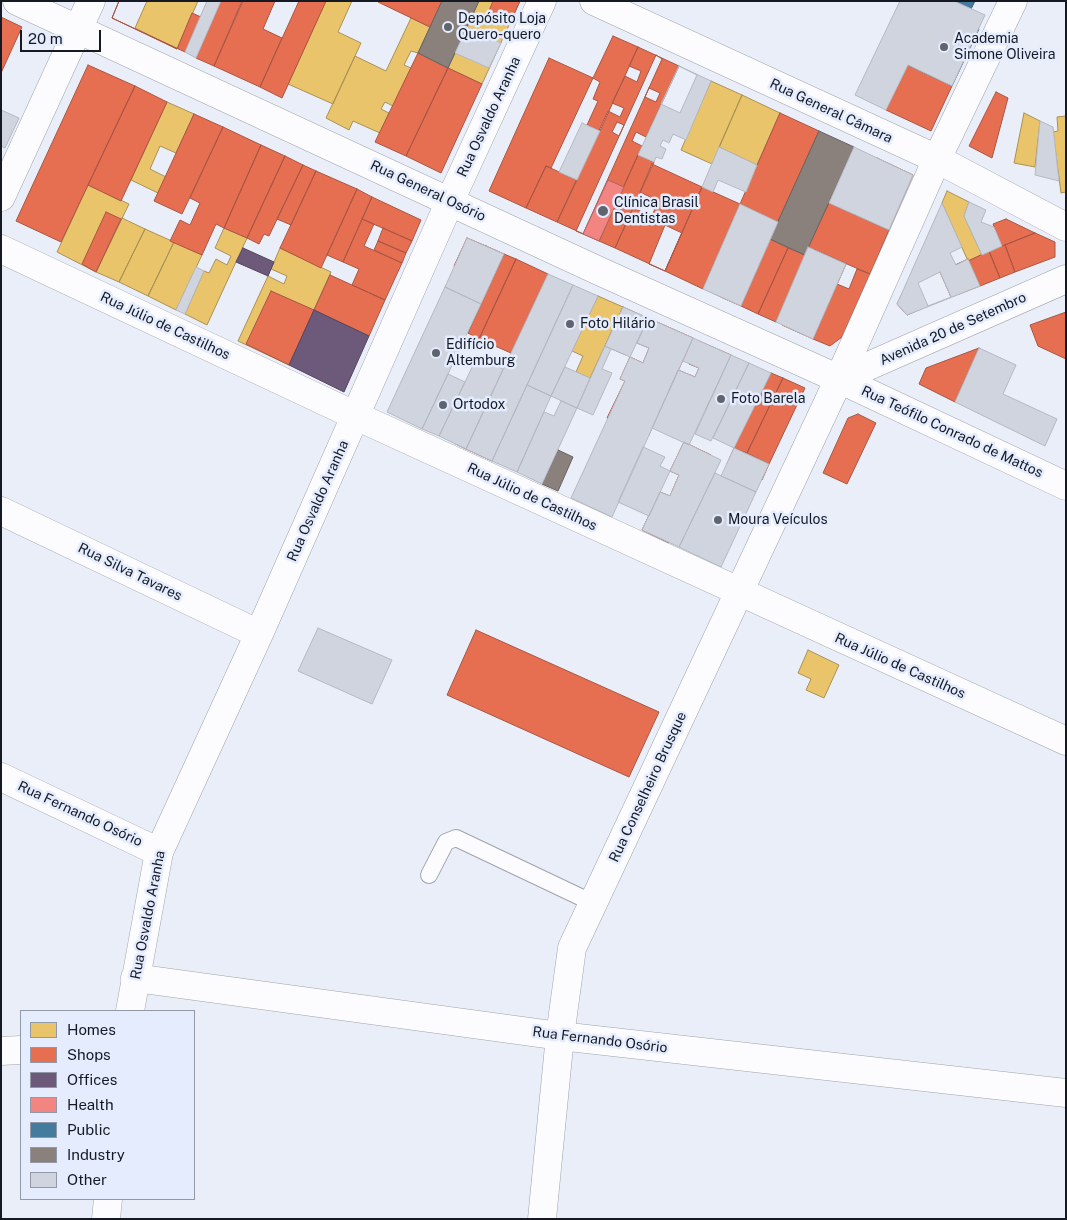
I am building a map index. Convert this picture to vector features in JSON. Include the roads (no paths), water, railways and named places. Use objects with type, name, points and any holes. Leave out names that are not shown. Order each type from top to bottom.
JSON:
[{"type":"street","name":"Rua General Osório","points":[[17,1],[598,270],[839,379]]},
{"type":"street","points":[[1,197],[91,1]]},
{"type":"street","name":"Rua Osvaldo Aranha","points":[[130,1010],[159,852],[259,634],[450,201],[542,1]]},
{"type":"street","name":"Rua General Câmara","points":[[594,1],[937,160],[1066,227]]},
{"type":"street","points":[[937,160],[1013,1]]},
{"type":"street","name":"Rua Conselheiro Brusque","points":[[542,1219],[560,1036],[572,948],[839,379],[937,160]]},
{"type":"street","name":"Rua Júlio de Castilhos","points":[[1,249],[356,416],[1066,741]]},
{"type":"street","name":"Avenida 20 de Setembro","points":[[839,379],[1066,279]]},
{"type":"street","name":"Rua Teófilo Conrado de Mattos","points":[[839,379],[1066,486]]},
{"type":"street","name":"Rua Silva Tavares","points":[[1,511],[259,634]]},
{"type":"street","name":"Rua Fernando Osório","points":[[1,777],[159,852]]},
{"type":"street","name":"Rua Fernando Osório","points":[[136,978],[560,1036],[1066,1093]]},
{"type":"street","points":[[1,1051],[20,1050]]},
{"type":"street","points":[[106,1219],[108,1200]]},
{"type":"lane","points":[[430,875],[446,842],[456,838],[593,903]]},
{"type":"place","name":"Depósito Loja Quero-quero","points":[[448,27]]},
{"type":"place","name":"Academia Simone Oliveira","points":[[944,47]]},
{"type":"place","name":"Clínica Brasil Dentistas","points":[[603,211]]},
{"type":"place","name":"Foto Hilário","points":[[570,324]]},
{"type":"place","name":"Edifício Altemburg","points":[[436,353]]},
{"type":"place","name":"Foto Barela","points":[[721,399]]},
{"type":"place","name":"Ortodox","points":[[443,405]]},
{"type":"place","name":"Moura Veículos","points":[[718,520]]}]
